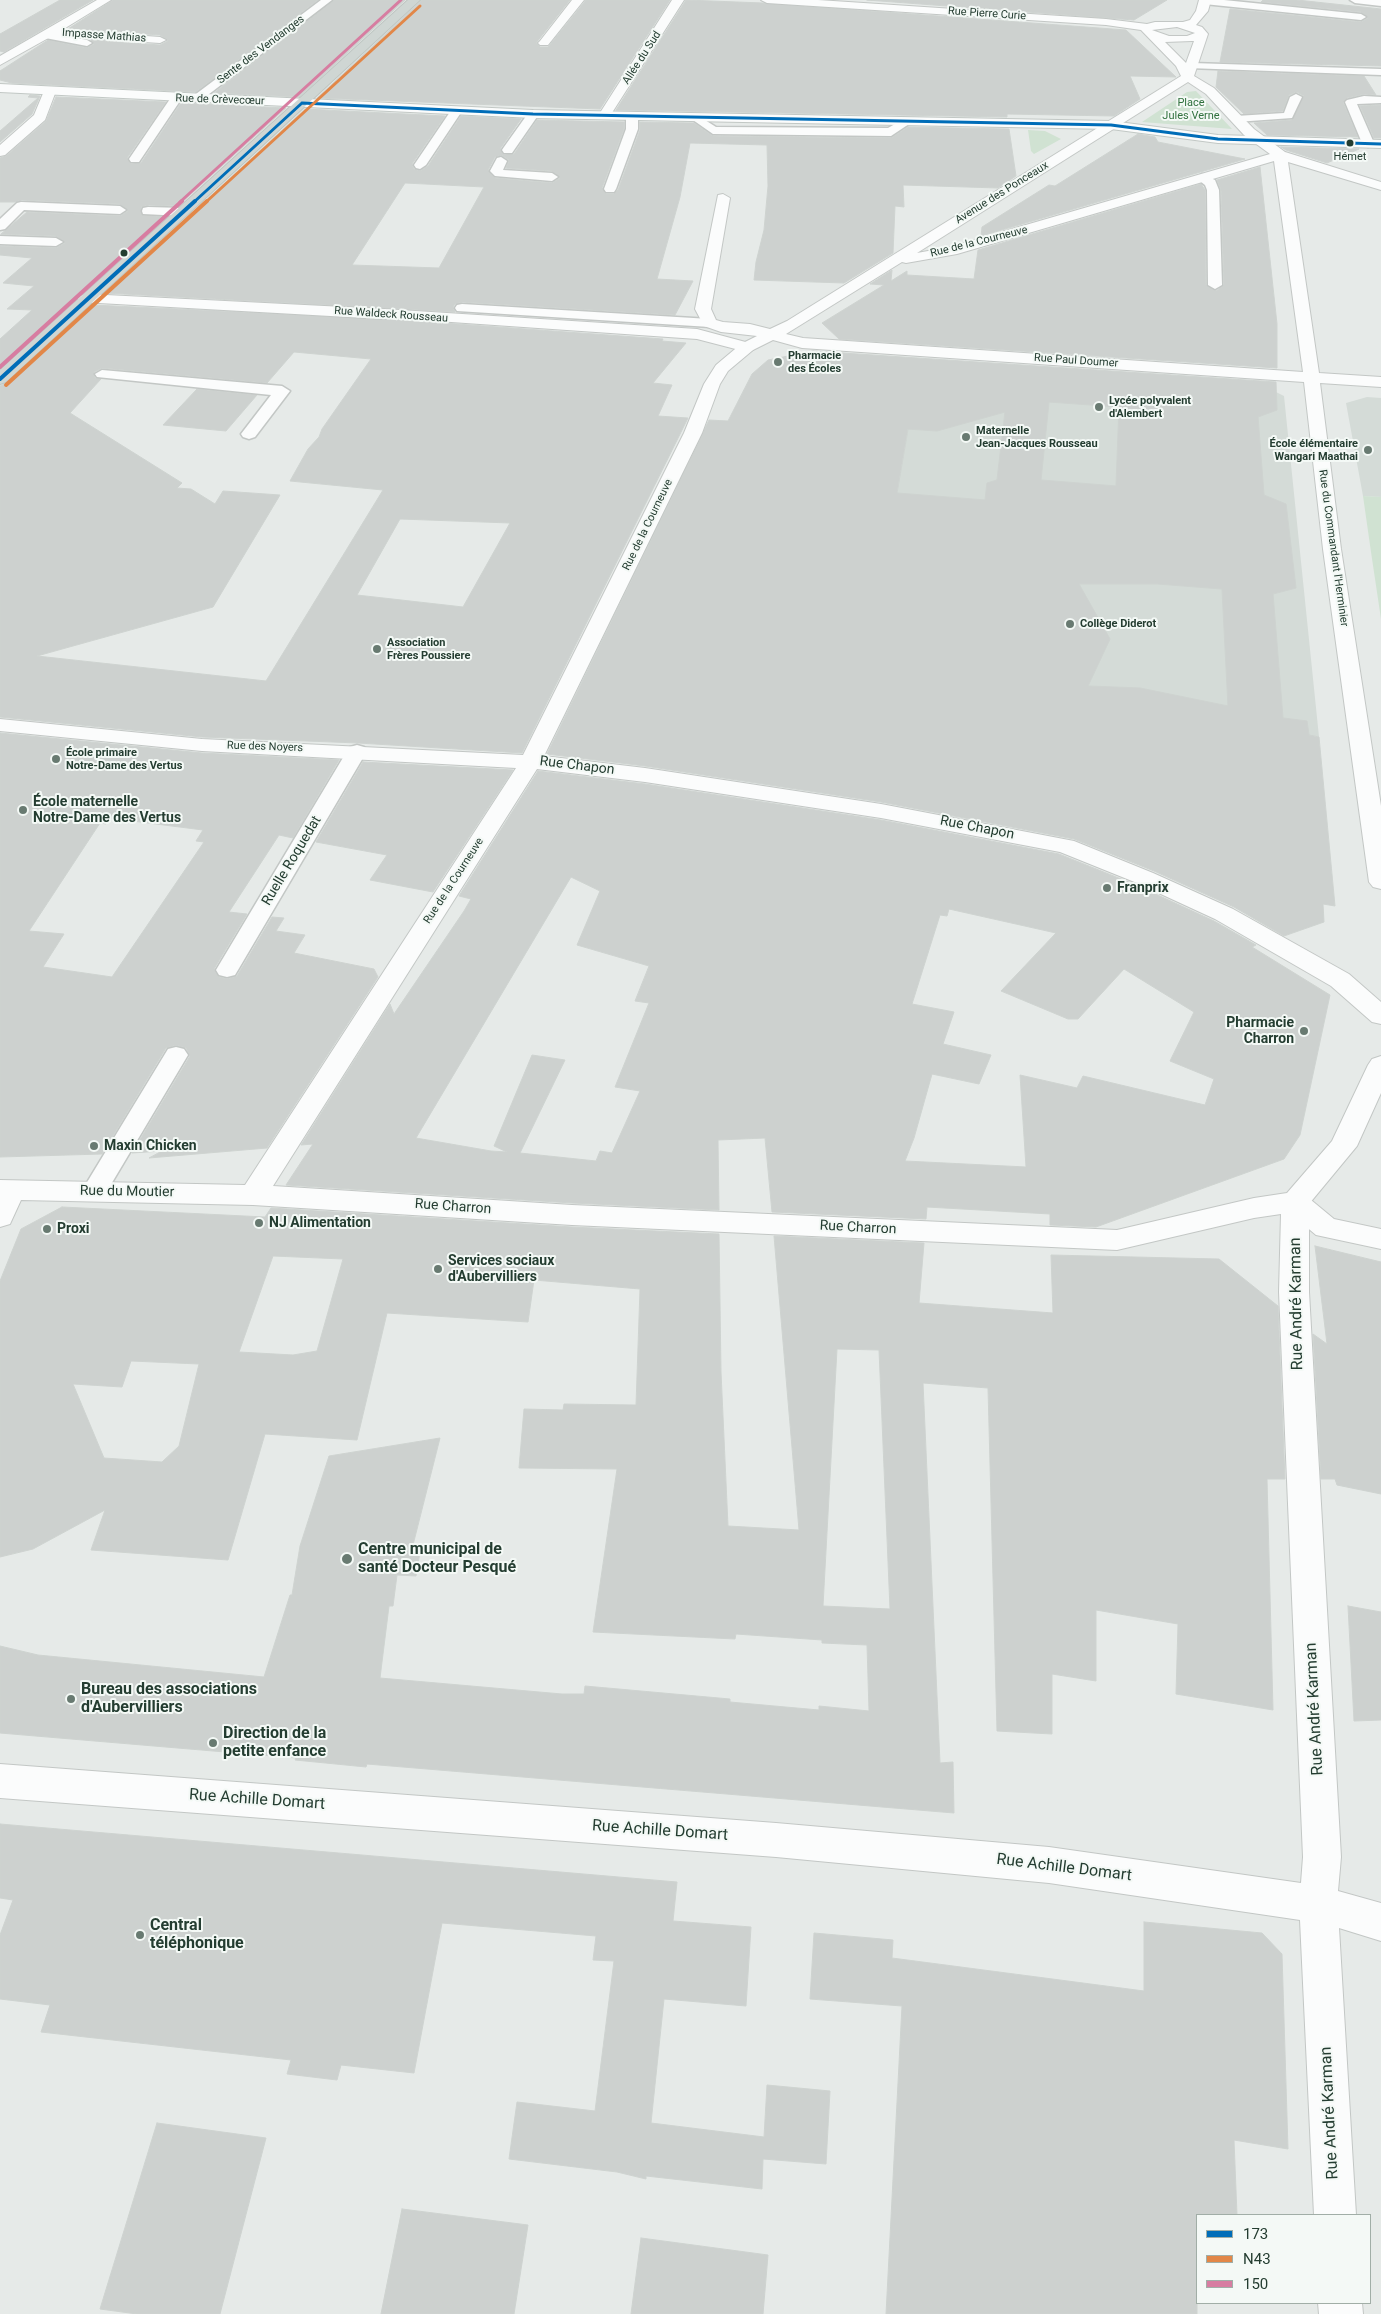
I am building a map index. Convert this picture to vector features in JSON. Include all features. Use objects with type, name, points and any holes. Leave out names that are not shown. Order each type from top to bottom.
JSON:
[{"type":"main road","points":[[0,379],[414,0]]},
{"type":"street","points":[[0,61],[105,0]]},
{"type":"street","points":[[544,43],[578,0]]},
{"type":"street","name":"Allée du Sud","points":[[604,116],[678,0]]},
{"type":"street","name":"Rue Pierre Curie","points":[[767,0],[1106,22],[1150,30]]},
{"type":"street","points":[[1184,25],[1194,22],[1203,4]]},
{"type":"street","points":[[1098,10],[1179,40],[1195,38],[1202,34]]},
{"type":"street","points":[[1150,30],[1162,24],[1184,25],[1198,29],[1202,34]]},
{"type":"street","points":[[1150,30],[1180,64],[1210,91],[1236,119],[1258,140],[1280,155],[1381,186]]},
{"type":"street","name":"Impasse Mathias","points":[[47,33],[160,40]]},
{"type":"street","points":[[1190,72],[1202,34]]},
{"type":"street","name":"Avenue des Ponceaux","points":[[892,261],[1112,125],[1190,72]]},
{"type":"street","name":"Rue de Crèvecœur","points":[[0,88],[533,114],[1112,125],[1218,138],[1374,144]]},
{"type":"street","points":[[3,147],[40,117],[50,91]]},
{"type":"street","name":"Rue de la Courneuve","points":[[254,1195],[531,761],[693,433],[712,384],[722,368],[749,338],[772,336],[892,261],[952,251],[1280,155]]},
{"type":"street","name":"Rue du Commandant l'Herminier","points":[[1280,155],[1311,376],[1332,549],[1381,882]]},
{"type":"street","points":[[723,198],[703,309],[710,324],[749,338]]},
{"type":"street","name":"Rue Waldeck Rousseau","points":[[86,299],[384,314],[749,338]]},
{"type":"street","name":"Rue Paul Doumer","points":[[772,336],[802,343],[1381,382]]},
{"type":"street","name":"Rue des Noyers","points":[[0,725],[202,745],[357,751],[531,761]]},
{"type":"street","name":"Rue Chapon","points":[[531,761],[645,774],[881,811],[1066,846],[1145,878],[1224,914],[1340,980],[1381,1016]]},
{"type":"street","points":[[1381,1065],[1343,1146],[1295,1202],[1326,1228],[1381,1240]]},
{"type":"street","points":[[0,1217],[6,1190]]},
{"type":"street","name":"Rue du Moutier","points":[[6,1190],[95,1190],[254,1195]]},
{"type":"street","name":"Rue Charron","points":[[254,1195],[562,1214],[1117,1240],[1254,1208],[1295,1202]]},
{"type":"street","name":"Rue André Karman","points":[[1295,1202],[1294,1292],[1322,1857],[1318,1904],[1335,2214]]},
{"type":"street","name":"Rue Achille Domart","points":[[0,1781],[776,1840],[1020,1862],[1318,1904],[1381,1922]]},
{"type":"lane","name":"Sente des Vendanges","points":[[196,99],[326,0]]},
{"type":"lane","points":[[1355,0],[1381,3]]},
{"type":"lane","points":[[1203,4],[1250,17]]},
{"type":"lane","points":[[1203,4],[1361,17]]},
{"type":"lane","points":[[47,33],[87,43]]},
{"type":"lane","points":[[1190,72],[1381,72]]},
{"type":"lane","points":[[135,159],[176,98]]},
{"type":"lane","points":[[1236,119],[1288,116],[1296,98]]},
{"type":"lane","points":[[1374,144],[1351,102],[1364,99],[1381,100]]},
{"type":"lane","points":[[420,165],[456,110]]},
{"type":"lane","points":[[508,150],[533,114]]},
{"type":"lane","points":[[610,189],[632,129],[632,116]]},
{"type":"lane","points":[[501,161],[496,170],[499,173],[552,176]]},
{"type":"lane","points":[[1202,178],[1211,183],[1212,190],[1215,285]]},
{"type":"lane","points":[[0,226],[21,206],[120,210]]},
{"type":"lane","points":[[148,210],[183,212]]},
{"type":"lane","points":[[0,240],[56,242]]},
{"type":"lane","points":[[462,308],[710,324]]},
{"type":"lane","points":[[102,374],[282,391],[249,434]]},
{"type":"lane","name":"Ruelle Roquedat","points":[[227,970],[357,751]]},
{"type":"lane","points":[[95,1190],[176,1055]]},
{"type":"shaded area","points":[[919,366],[1270,389],[1284,396],[1319,737],[753,657],[895,503]]},
{"type":"shaded area","name":"École élémentaire Wangari Maathai","points":[[1367,397],[1381,398],[1381,497],[1363,496],[1346,403]]},
{"type":"green space","name":"Place Jules Verne","points":[[1196,91],[1232,129],[1142,122],[1187,92]]},
{"type":"green space","points":[[1028,130],[1045,131],[1061,139],[1034,154],[1031,151]]},
{"type":"green space","points":[[1363,496],[1381,497],[1381,619],[1371,552]]},
{"type":"building","points":[[60,0],[93,0],[4,52],[0,51],[0,34]]},
{"type":"building","points":[[113,0],[318,0],[196,92],[12,83],[0,80],[0,71],[48,40],[87,48],[94,44],[91,40],[160,45],[168,41],[160,35],[68,29]]},
{"type":"building","points":[[334,0],[405,0],[299,97],[214,93]]},
{"type":"building","points":[[422,0],[570,0],[536,43],[540,47],[548,47],[586,0],[670,0],[600,109],[317,98]]},
{"type":"building","points":[[686,0],[763,3],[1126,30],[1176,77],[1130,76],[1140,99],[1114,116],[1007,114],[1007,117],[616,110]]},
{"type":"building","points":[[867,0],[1167,0],[1134,20]]},
{"type":"building","points":[[1263,0],[1297,0],[1381,9],[1381,66],[1220,62],[1230,9],[1361,22],[1368,18],[1361,12],[1261,2]]},
{"type":"building","points":[[1218,71],[1364,76],[1376,95],[1364,94],[1347,98],[1343,102],[1358,137],[1267,135],[1254,123],[1292,120],[1304,96],[1297,92],[1289,95],[1283,111],[1244,114],[1216,87]]},
{"type":"building","points":[[30,95],[40,96],[32,114],[0,142],[0,131],[38,98],[28,97]]},
{"type":"building","points":[[56,97],[166,102],[127,158],[131,164],[141,163],[181,103],[286,108],[178,206],[148,205],[141,207],[142,215],[166,217],[0,367],[0,339],[32,310],[7,309],[34,286],[3,283],[32,258],[0,255],[0,246],[56,248],[65,243],[56,236],[1,234],[27,212],[120,216],[128,211],[120,204],[21,200],[0,202],[0,158],[6,156],[46,121]]},
{"type":"building","points":[[1381,105],[1381,138],[1374,138],[1360,106]]},
{"type":"building","points":[[305,109],[445,116],[412,164],[414,169],[420,171],[428,166],[461,116],[521,119],[500,149],[504,155],[514,154],[537,120],[624,122],[624,129],[602,188],[606,194],[614,194],[618,190],[640,130],[640,122],[694,123],[713,136],[891,138],[908,127],[1009,129],[1016,176],[998,188],[903,185],[904,207],[895,206],[893,253],[844,283],[754,280],[756,262],[764,230],[768,186],[767,145],[690,143],[680,197],[657,279],[693,281],[675,315],[462,302],[455,304],[453,307],[455,312],[105,293]],"holes":[[[501,155],[509,160],[506,168],[552,171],[560,178],[552,183],[495,178],[488,170],[495,157]],[[405,183],[484,187],[439,268],[352,265]]]},
{"type":"building","points":[[1138,134],[1155,137],[1158,142],[1245,159],[981,236],[982,227],[1049,185],[1055,186]]},
{"type":"building","points":[[1281,147],[1359,149],[1327,163]]},
{"type":"building","points":[[1260,167],[1277,324],[1277,368],[839,339],[822,323],[884,285],[870,284],[892,270],[891,281],[907,271],[907,275],[974,279],[978,250],[1201,184],[1205,190],[1206,285],[1216,291],[1224,285],[1221,190],[1217,180]]},
{"type":"building","points":[[93,305],[388,319],[663,339],[662,341],[686,343],[653,383],[672,385],[658,416],[688,418],[522,753],[358,743],[202,737],[0,717],[0,386],[7,383]],"holes":[[[294,352],[371,359],[322,429],[319,437],[308,449],[290,481],[383,490],[266,681],[37,656],[213,607],[280,495],[223,491],[215,504],[191,489],[177,488],[182,483],[70,413],[101,379],[95,378],[94,372],[102,368],[267,383]],[[400,519],[510,523],[463,607],[357,595]]]},
{"type":"building","points":[[813,351],[1276,382],[1277,410],[1258,417],[1264,495],[1286,504],[1296,588],[1273,594],[1283,718],[1307,721],[1309,735],[1319,737],[1335,906],[1323,904],[1324,922],[1284,936],[1234,907],[1154,871],[1074,839],[881,802],[645,766],[547,754],[709,420],[728,421],[752,374],[768,360]],"holes":[[[1049,402],[1119,407],[1116,486],[1041,480]],[[1005,412],[997,480],[987,483],[985,500],[897,493],[908,429],[937,431]],[[1079,584],[1158,584],[1222,589],[1228,706],[1140,688],[1088,686],[1110,639]]]},
{"type":"building","points":[[197,389],[257,395],[226,431],[163,425]]},
{"type":"building","points":[[0,733],[202,753],[339,760],[293,838],[279,835],[229,912],[247,914],[214,969],[219,977],[227,979],[237,976],[272,917],[284,918],[276,931],[305,935],[294,953],[374,969],[378,977],[267,1148],[149,1158],[162,1151],[132,1153],[190,1056],[186,1048],[176,1045],[166,1048],[102,1154],[0,1157]],"holes":[[[109,818],[203,830],[196,841],[204,842],[112,977],[43,967],[64,934],[29,931],[100,823],[106,824]]]},
{"type":"building","points":[[363,762],[513,770],[433,892],[370,880],[387,855],[316,842]]},
{"type":"building","points":[[538,771],[645,784],[881,820],[1059,854],[1136,885],[1214,921],[1256,945],[1252,947],[1330,995],[1300,1135],[1284,1159],[1096,1227],[1050,1225],[1050,1214],[927,1207],[926,1219],[772,1212],[765,1138],[718,1140],[719,1210],[286,1185],[313,1144],[301,1145],[390,1004],[394,1014],[471,899],[459,896]],"holes":[[[571,877],[600,891],[577,945],[649,966],[635,1001],[649,1003],[615,1087],[640,1091],[612,1153],[600,1151],[596,1161],[520,1153],[565,1060],[532,1055],[494,1146],[507,1152],[416,1138]],[[949,909],[1056,933],[1001,991],[1068,1019],[1078,1019],[1124,969],[1194,1012],[1170,1061],[1214,1079],[1205,1105],[1083,1076],[1077,1088],[1020,1075],[1026,1167],[905,1161],[914,1138],[932,1074],[979,1084],[991,1055],[943,1044],[954,1012],[912,1004],[940,915],[947,916]]]},
{"type":"building","points":[[62,1207],[265,1217],[271,1208],[572,1227],[719,1234],[721,1372],[728,1526],[799,1530],[774,1236],[924,1243],[919,1303],[1053,1313],[1051,1255],[1219,1259],[1278,1306],[1285,1479],[1267,1479],[1273,1710],[1176,1694],[1178,1624],[1096,1610],[1096,1681],[1052,1674],[1052,1734],[997,1731],[988,1388],[923,1383],[940,1763],[953,1762],[954,1813],[367,1764],[366,1767],[295,1760],[296,1758],[0,1733],[0,1646],[38,1655],[264,1677],[290,1595],[292,1595],[300,1546],[329,1456],[440,1438],[413,1545],[421,1546],[416,1576],[397,1575],[393,1606],[389,1606],[380,1678],[562,1694],[584,1694],[585,1686],[730,1699],[730,1702],[819,1710],[819,1706],[869,1711],[867,1645],[822,1643],[822,1640],[736,1634],[735,1639],[593,1632],[617,1469],[519,1468],[524,1409],[563,1410],[564,1404],[636,1405],[640,1289],[534,1280],[528,1322],[387,1313],[357,1440],[265,1434],[228,1560],[91,1550],[105,1510],[33,1549],[0,1557],[0,1281],[21,1229]],"holes":[[[273,1256],[343,1259],[317,1351],[293,1355],[239,1352]],[[837,1349],[879,1350],[890,1609],[823,1606]],[[131,1361],[199,1364],[179,1446],[162,1462],[104,1458],[73,1384],[122,1387]]]},
{"type":"building","points":[[1315,1246],[1381,1262],[1381,1494],[1337,1485],[1335,1479],[1321,1479],[1313,1334],[1327,1344]]},
{"type":"building","points":[[1348,1606],[1381,1612],[1381,1720],[1354,1721]]},
{"type":"building","points":[[0,1824],[677,1882],[673,1921],[751,1927],[746,2006],[664,1999],[651,2123],[764,2137],[767,2085],[830,2091],[826,2164],[763,2159],[762,2189],[646,2176],[646,2179],[617,2172],[509,2159],[517,2102],[595,2111],[614,1961],[593,1960],[596,1936],[442,1923],[414,2073],[341,2065],[337,2080],[287,2074],[291,2060],[41,2032],[50,2005],[0,1999],[0,1935],[13,1900],[0,1898]]},
{"type":"building","points":[[1144,1922],[1262,1933],[1282,1954],[1288,2149],[1234,2140],[1237,2214],[1196,2214],[1197,2314],[886,2314],[902,2006],[810,1999],[814,1933],[893,1940],[892,1958],[1144,1991]]},
{"type":"building","points":[[157,2123],[266,2138],[220,2314],[137,2314],[100,2309]]},
{"type":"building","points":[[402,2209],[528,2225],[514,2314],[381,2314]]},
{"type":"building","points":[[641,2238],[768,2255],[763,2314],[631,2314]]},
{"type":"transit line","name":"150","points":[[0,367],[401,0]]},
{"type":"transit line","name":"N43","points":[[6,385],[420,6]]},
{"type":"transit line","name":"173","points":[[302,103],[533,114],[1111,125],[1218,139],[1381,144]]},
{"type":"transit line","name":"173","points":[[0,379],[302,103]]},
{"type":"place","name":"Hémet","points":[[1350,143]]},
{"type":"place","name":"Pharmacie des Écoles","points":[[778,362]]},
{"type":"place","name":"Lycée polyvalent d'Alembert","points":[[1099,407]]},
{"type":"place","name":"Maternelle Jean-Jacques Rousseau","points":[[966,437]]},
{"type":"place","name":"École élémentaire Wangari Maathai","points":[[1368,450]]},
{"type":"place","name":"Collège Diderot","points":[[1070,624]]},
{"type":"place","name":"Association Frères Poussiere","points":[[377,649]]},
{"type":"place","name":"École primaire Notre-Dame des Vertus","points":[[56,759]]},
{"type":"place","name":"École maternelle Notre-Dame des Vertus","points":[[23,810]]},
{"type":"place","name":"Franprix","points":[[1107,888]]},
{"type":"place","name":"Pharmacie Charron","points":[[1304,1031]]},
{"type":"place","name":"Maxin Chicken","points":[[94,1146]]},
{"type":"place","name":"NJ Alimentation","points":[[259,1223]]},
{"type":"place","name":"Proxi","points":[[47,1229]]},
{"type":"place","name":"Services sociaux d'Aubervilliers","points":[[438,1269]]},
{"type":"place","name":"Centre municipal de santé Docteur Pesqué","points":[[347,1559]]},
{"type":"place","name":"Bureau des associations d'Aubervilliers","points":[[71,1699]]},
{"type":"place","name":"Direction de la petite enfance","points":[[213,1743]]},
{"type":"place","name":"Central téléphonique","points":[[140,1935]]}]
